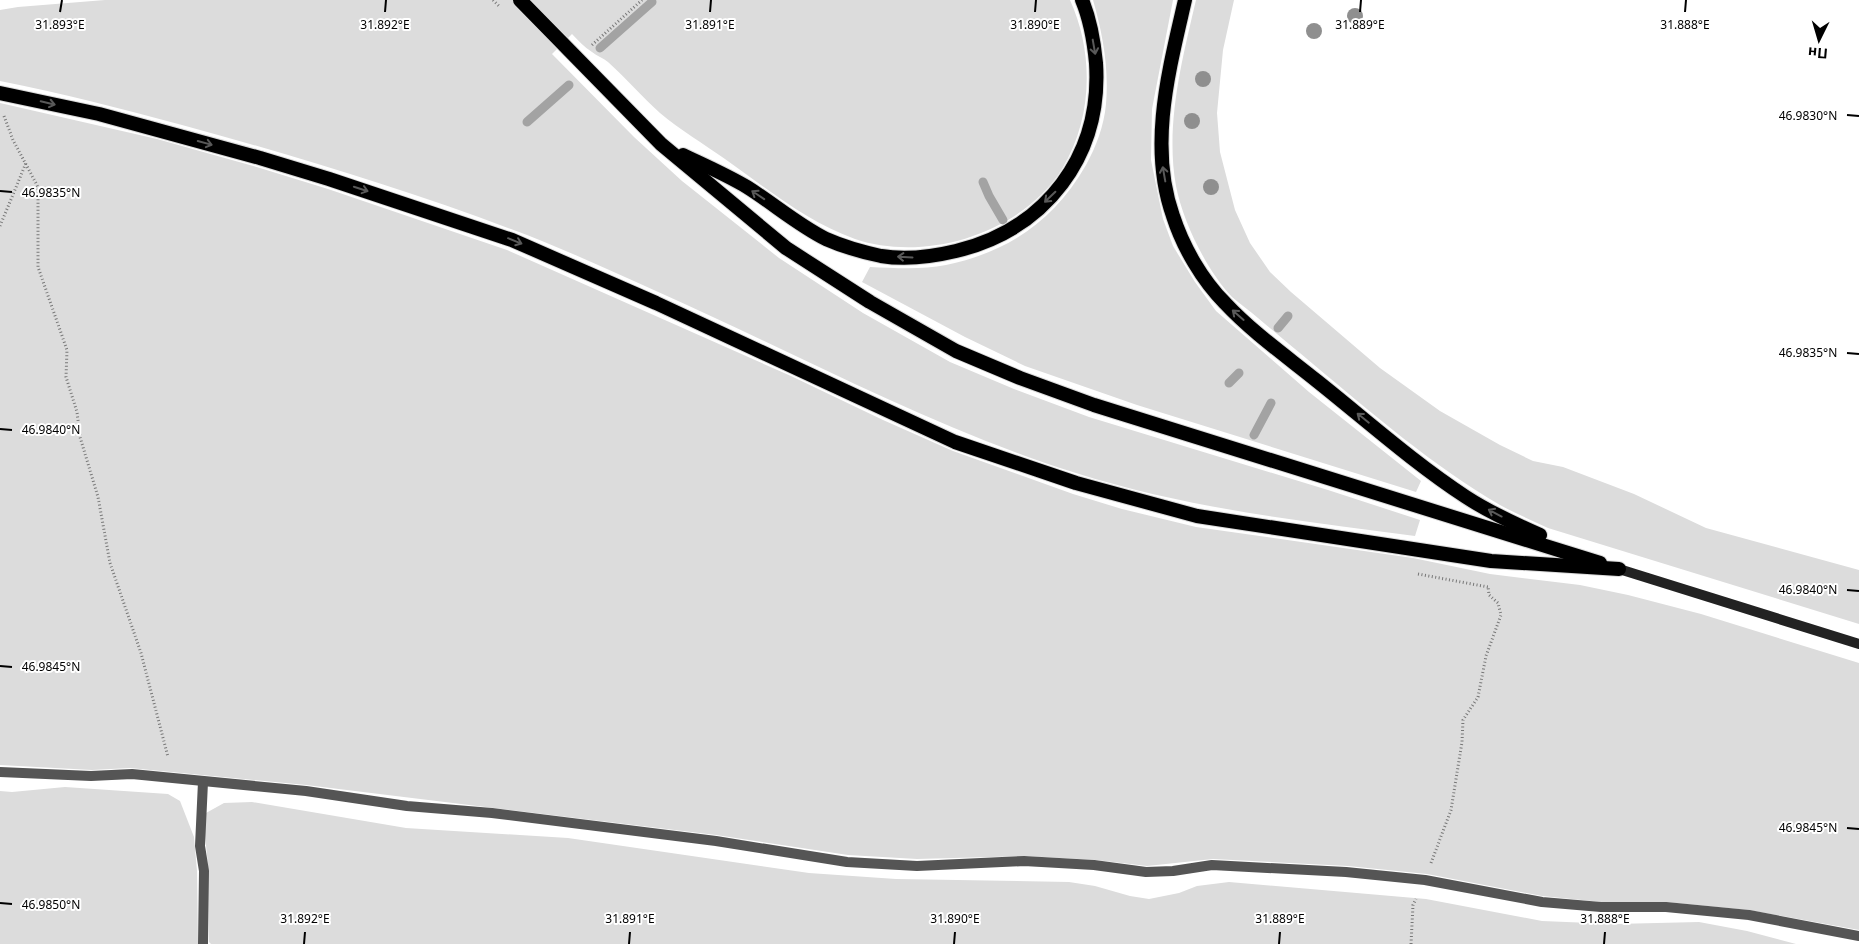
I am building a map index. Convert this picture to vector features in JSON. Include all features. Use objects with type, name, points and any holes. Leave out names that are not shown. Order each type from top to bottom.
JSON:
[{"type":"highway","points":[[520,0],[660,144],[786,248],[870,302],[956,351],[1020,378],[1094,405],[1619,569]]},
{"type":"highway","points":[[660,144],[746,187],[826,239],[853,250],[883,256],[916,258],[941,255],[970,248],[993,240],[1015,228],[1038,209],[1055,193],[1083,151],[1096,104],[1097,75],[1095,50],[1082,0]]},
{"type":"highway","points":[[1184,0],[1163,111],[1162,159],[1172,215],[1202,275],[1224,303],[1279,350],[1405,452],[1467,498],[1520,526],[1619,569]]},
{"type":"highway","points":[[0,93],[99,114],[260,158],[512,240],[656,303],[955,442],[1076,483],[1197,516],[1491,561],[1619,569]]},
{"type":"main road","points":[[1619,569],[1859,644]]},
{"type":"lane","points":[[0,772],[92,776],[132,774],[306,791],[407,806],[573,823],[716,841],[847,862],[917,866],[1024,860],[1094,865],[1146,872],[1173,871],[1212,865],[1346,872],[1425,880],[1542,902],[1601,907],[1666,907],[1748,915],[1859,936]]},
{"type":"lane","points":[[203,782],[200,846],[204,871],[203,944]]},
{"type":"path","points":[[591,47],[642,0]]},
{"type":"path","points":[[3,114],[13,140],[38,187],[38,267],[67,350],[66,377],[77,412],[80,437],[98,497],[110,563],[141,653],[173,779]]},
{"type":"path","points":[[0,226],[26,162]]},
{"type":"path","points":[[1411,944],[1413,906],[1425,880],[1451,810],[1462,742],[1463,720],[1478,696],[1486,656],[1501,615],[1498,603],[1489,595],[1491,561]]},
{"type":"shaded area","points":[[105,0],[1070,0],[1078,20],[1083,42],[1087,85],[1080,129],[1062,169],[1045,191],[1023,210],[998,226],[970,237],[941,244],[912,247],[883,246],[837,232],[787,204],[676,125],[653,107],[608,62],[586,48],[572,34],[552,54],[634,137],[682,181],[779,258],[863,313],[950,362],[1014,389],[1089,417],[1420,520],[1415,536],[1244,512],[1159,496],[1076,473],[1022,455],[916,412],[602,267],[471,214],[348,173],[224,136],[92,102],[0,81],[0,10]]},
{"type":"shaded area","points":[[1093,0],[1173,0],[1152,109],[1151,160],[1163,219],[1173,246],[1195,282],[1216,311],[1309,392],[1421,481],[1416,492],[1137,405],[1025,366],[965,337],[862,282],[870,267],[937,267],[990,252],[1027,231],[1044,218],[1073,185],[1090,158],[1099,136],[1105,112],[1107,91],[1106,65],[1100,26]]},
{"type":"shaded area","points":[[1196,0],[1234,0],[1223,50],[1217,113],[1220,152],[1235,210],[1250,243],[1270,272],[1291,292],[1380,368],[1440,411],[1500,445],[1533,461],[1563,467],[1634,494],[1706,528],[1859,570],[1859,624],[1548,528],[1506,508],[1451,474],[1404,439],[1232,297],[1205,260],[1190,230],[1179,200],[1173,163],[1174,116],[1177,93],[1185,46]]},
{"type":"shaded area","points":[[0,103],[157,139],[260,168],[507,250],[791,376],[953,451],[1073,494],[1122,509],[1196,527],[1413,558],[1490,574],[1580,585],[1628,595],[1701,614],[1859,663],[1859,930],[1749,910],[1666,902],[1602,902],[1542,896],[1427,874],[1348,866],[1213,859],[1147,866],[1096,860],[1026,856],[917,859],[848,855],[716,835],[306,785],[130,768],[92,770],[0,765]]},
{"type":"shaded area","points":[[65,787],[168,794],[180,801],[194,837],[197,871],[198,944],[0,944],[0,791],[12,792]]},
{"type":"shaded area","points":[[252,802],[406,828],[568,838],[809,873],[896,879],[1069,882],[1149,899],[1179,893],[1197,886],[1229,882],[1426,899],[1542,921],[1615,924],[1699,922],[1747,931],[1796,944],[211,944],[209,942],[206,813],[224,803]]},
{"type":"waterway","points":[[600,48],[652,2]]},
{"type":"waterway","points":[[527,122],[569,85]]},
{"type":"waterway","points":[[983,182],[1003,220]]},
{"type":"waterway","points":[[1278,328],[1288,316]]},
{"type":"waterway","points":[[1229,383],[1239,373]]},
{"type":"waterway","points":[[1254,435],[1271,403]]}]
